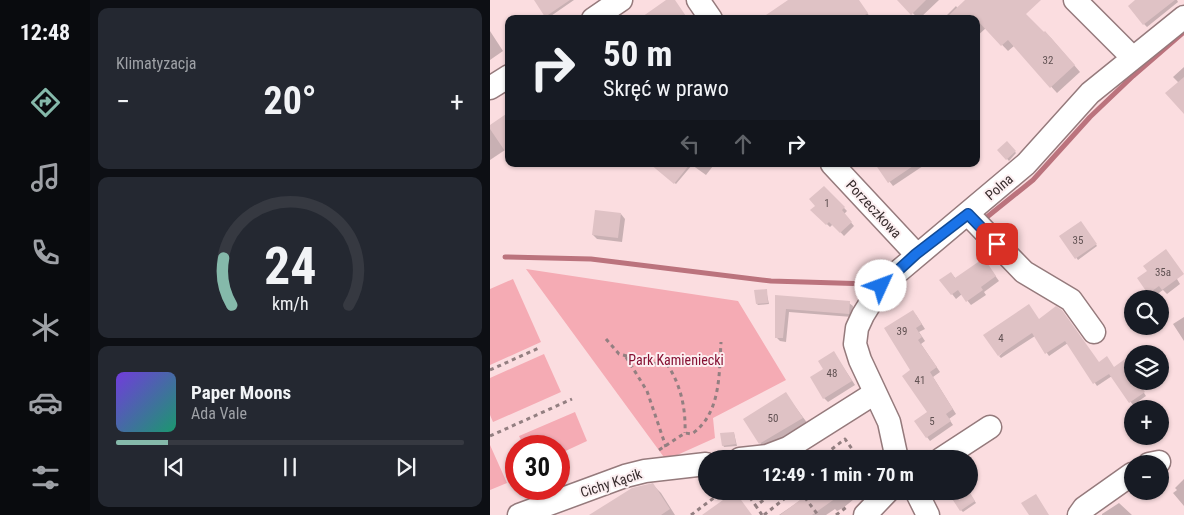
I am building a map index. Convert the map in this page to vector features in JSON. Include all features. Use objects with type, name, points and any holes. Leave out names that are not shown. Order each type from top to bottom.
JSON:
[{"type":"street","points":[[599,15],[621,0]]},
{"type":"street","points":[[698,0],[708,15]]},
{"type":"street","points":[[1075,0],[1132,57]]},
{"type":"street","name":"Polna","points":[[895,450],[889,422],[860,360],[856,344],[857,328],[881,286],[916,254],[968,214],[1026,164],[1090,93],[1132,57],[1184,17]]},
{"type":"street","points":[[490,88],[505,79]]},
{"type":"street","name":"Porzeczkowa","points":[[835,167],[916,254]]},
{"type":"street","points":[[968,214],[1024,272],[1071,300],[1094,332]]},
{"type":"street","points":[[783,450],[875,393]]},
{"type":"street","points":[[955,450],[990,427]]},
{"type":"street","name":"Cichy Kącik","points":[[519,515],[625,476],[645,471],[698,465]]},
{"type":"street","points":[[1079,515],[1084,508],[1124,480]]},
{"type":"street","points":[[865,515],[879,500]]},
{"type":"street","points":[[920,500],[928,515]]},
{"type":"path","points":[[606,339],[614,350],[625,356],[657,364],[664,360],[685,408],[686,434]]},
{"type":"path","points":[[659,450],[686,434],[692,434],[714,408],[722,342]]},
{"type":"path","points":[[490,370],[541,347]]},
{"type":"path","points":[[625,356],[647,391],[666,447]]},
{"type":"path","points":[[490,436],[572,399]]},
{"type":"path","points":[[831,450],[844,439],[852,450]]},
{"type":"path","points":[[690,515],[711,500]]},
{"type":"path","points":[[752,500],[763,515],[782,500]]},
{"type":"path","points":[[756,506],[764,500]]},
{"type":"path","points":[[807,500],[818,515]]},
{"type":"green space","name":"Park Kamieniecki","points":[[526,269],[738,301],[786,380],[713,418],[715,438],[666,460]]},
{"type":"green space","points":[[513,279],[541,342],[490,365],[490,289]]},
{"type":"green space","points":[[544,354],[561,392],[493,422],[490,415],[490,378]]},
{"type":"green space","points":[[575,412],[587,441],[570,449],[570,435],[521,435]]},
{"type":"green space","points":[[490,445],[505,479],[505,484],[490,490]]},
{"type":"building","points":[[534,0],[570,0],[548,15],[544,15]]},
{"type":"building","points":[[666,0],[675,0],[685,15],[645,15]]},
{"type":"building","points":[[788,0],[859,0],[868,13],[865,15],[766,15]]},
{"type":"building","points":[[897,0],[926,0],[911,15]]},
{"type":"building","points":[[965,0],[1041,0],[1026,14],[1045,31],[1075,65],[1050,88],[1008,40],[1001,46],[980,23],[980,15],[949,15]]},
{"type":"building","points":[[1135,0],[1175,0],[1143,25],[1128,6]]},
{"type":"building","points":[[1184,77],[1184,114],[1165,93]]},
{"type":"building","points":[[505,115],[505,151],[490,129],[490,125]]},
{"type":"building","points":[[1007,141],[1016,151],[1006,160],[997,150]]},
{"type":"building","points":[[654,167],[688,167],[674,184]]},
{"type":"building","points":[[877,167],[912,167],[888,183]]},
{"type":"building","points":[[824,186],[845,207],[842,210],[852,222],[840,233],[829,222],[826,225],[810,210],[815,206],[809,199]]},
{"type":"building","points":[[595,210],[621,213],[618,238],[592,235]]},
{"type":"building","points":[[1081,221],[1097,244],[1075,259],[1059,236]]},
{"type":"building","points":[[1166,249],[1184,274],[1162,290],[1159,286],[1154,290],[1145,290],[1137,278],[1147,271],[1143,266]]},
{"type":"building","points":[[984,258],[996,276],[981,287],[983,290],[966,302],[958,290],[951,295],[939,280],[951,272],[955,278]]},
{"type":"building","points":[[767,289],[768,303],[756,304],[754,290]]},
{"type":"building","points":[[775,295],[850,301],[849,314],[786,309],[783,338],[775,338]]},
{"type":"building","points":[[1029,304],[1039,319],[1056,306],[1062,310],[1099,362],[1107,356],[1114,367],[1124,360],[1124,390],[1144,390],[1145,392],[1133,400],[1127,400],[1109,374],[1093,384],[1065,341],[1045,354],[1032,333],[998,356],[983,335]]},
{"type":"building","points":[[913,310],[922,324],[916,328],[922,337],[918,340],[937,367],[930,372],[953,409],[946,414],[951,421],[926,438],[914,421],[927,412],[902,376],[910,370],[884,328]]},
{"type":"building","points":[[834,351],[852,381],[823,399],[810,377],[823,369],[818,361]]},
{"type":"building","points":[[786,392],[803,418],[759,444],[743,419]]},
{"type":"building","points":[[734,432],[736,444],[722,446],[720,433]]},
{"type":"building","points":[[653,483],[670,509],[661,515],[589,515],[632,488]]},
{"type":"building","points":[[1036,494],[1049,515],[1029,515],[1021,503]]},
{"type":"building","points":[[723,500],[741,500],[752,515],[702,515]]},
{"type":"building","points":[[800,500],[833,500],[812,515],[780,515]]},
{"type":"building","points":[[953,500],[974,500],[975,501],[960,511]]},
{"type":"waterway","points":[[987,217],[1033,180],[1090,117],[1133,76],[1184,32]]},
{"type":"waterway","points":[[505,257],[591,259],[771,281],[870,284]]},
{"type":"route","points":[[881,286],[916,254],[968,214],[997,244]]}]
